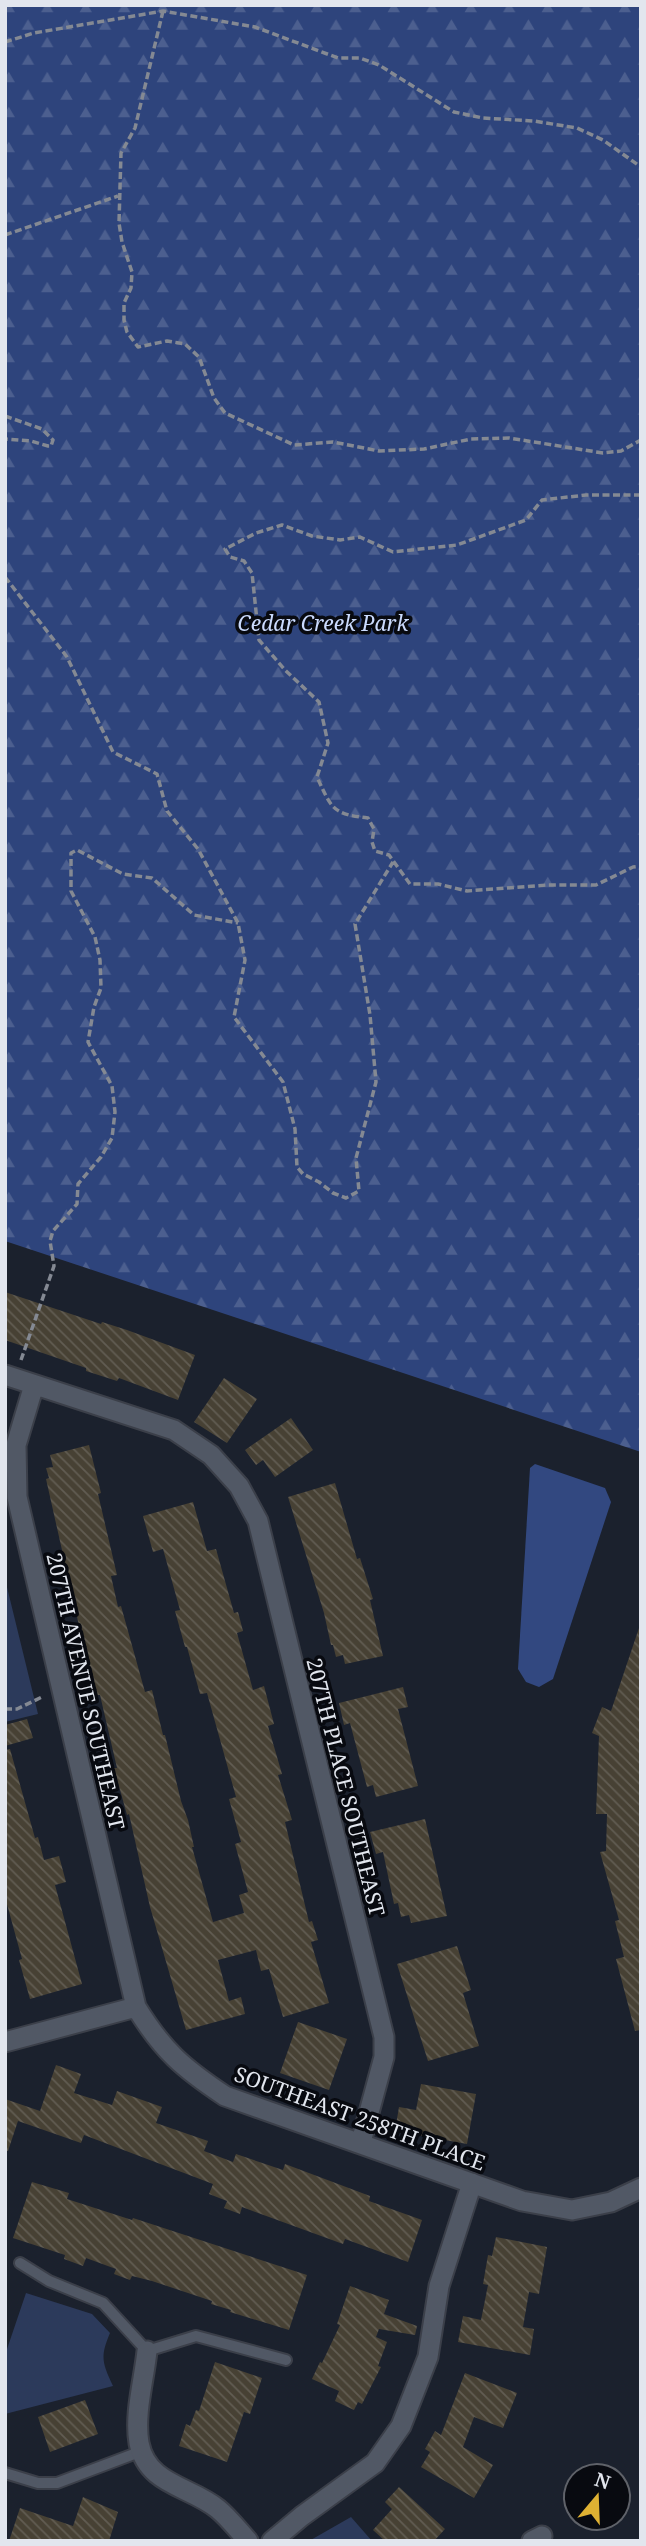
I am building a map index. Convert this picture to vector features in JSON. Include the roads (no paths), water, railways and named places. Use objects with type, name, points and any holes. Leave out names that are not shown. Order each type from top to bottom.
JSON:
[{"type":"street","name":"207TH PLACE SOUTHEAST","points":[[10,1377],[174,1430],[211,1455],[239,1486],[258,1521],[384,2038],[384,2057],[361,2143]]},
{"type":"street","name":"207TH AVENUE SOUTHEAST","points":[[34,1385],[16,1445],[17,1497],[136,2007]]},
{"type":"street","name":"SOUTHEAST 258TH PLACE","points":[[136,2007],[155,2038],[187,2070],[225,2096],[522,2201],[572,2210],[611,2202],[641,2188]]},
{"type":"street","points":[[5,2042],[136,2007]]},
{"type":"street","points":[[272,2541],[375,2463],[401,2426],[428,2357],[439,2286],[472,2183]]},
{"type":"street","points":[[147,2351],[138,2424],[145,2461],[165,2481],[219,2510],[248,2541]]},
{"type":"lane","points":[[20,2263],[49,2281],[103,2302],[147,2351],[196,2336],[286,2360]]},
{"type":"lane","points":[[5,2473],[38,2483],[57,2483],[142,2451]]},
{"type":"park label","name":"Cedar Creek Park","points":[[323,623]]}]
